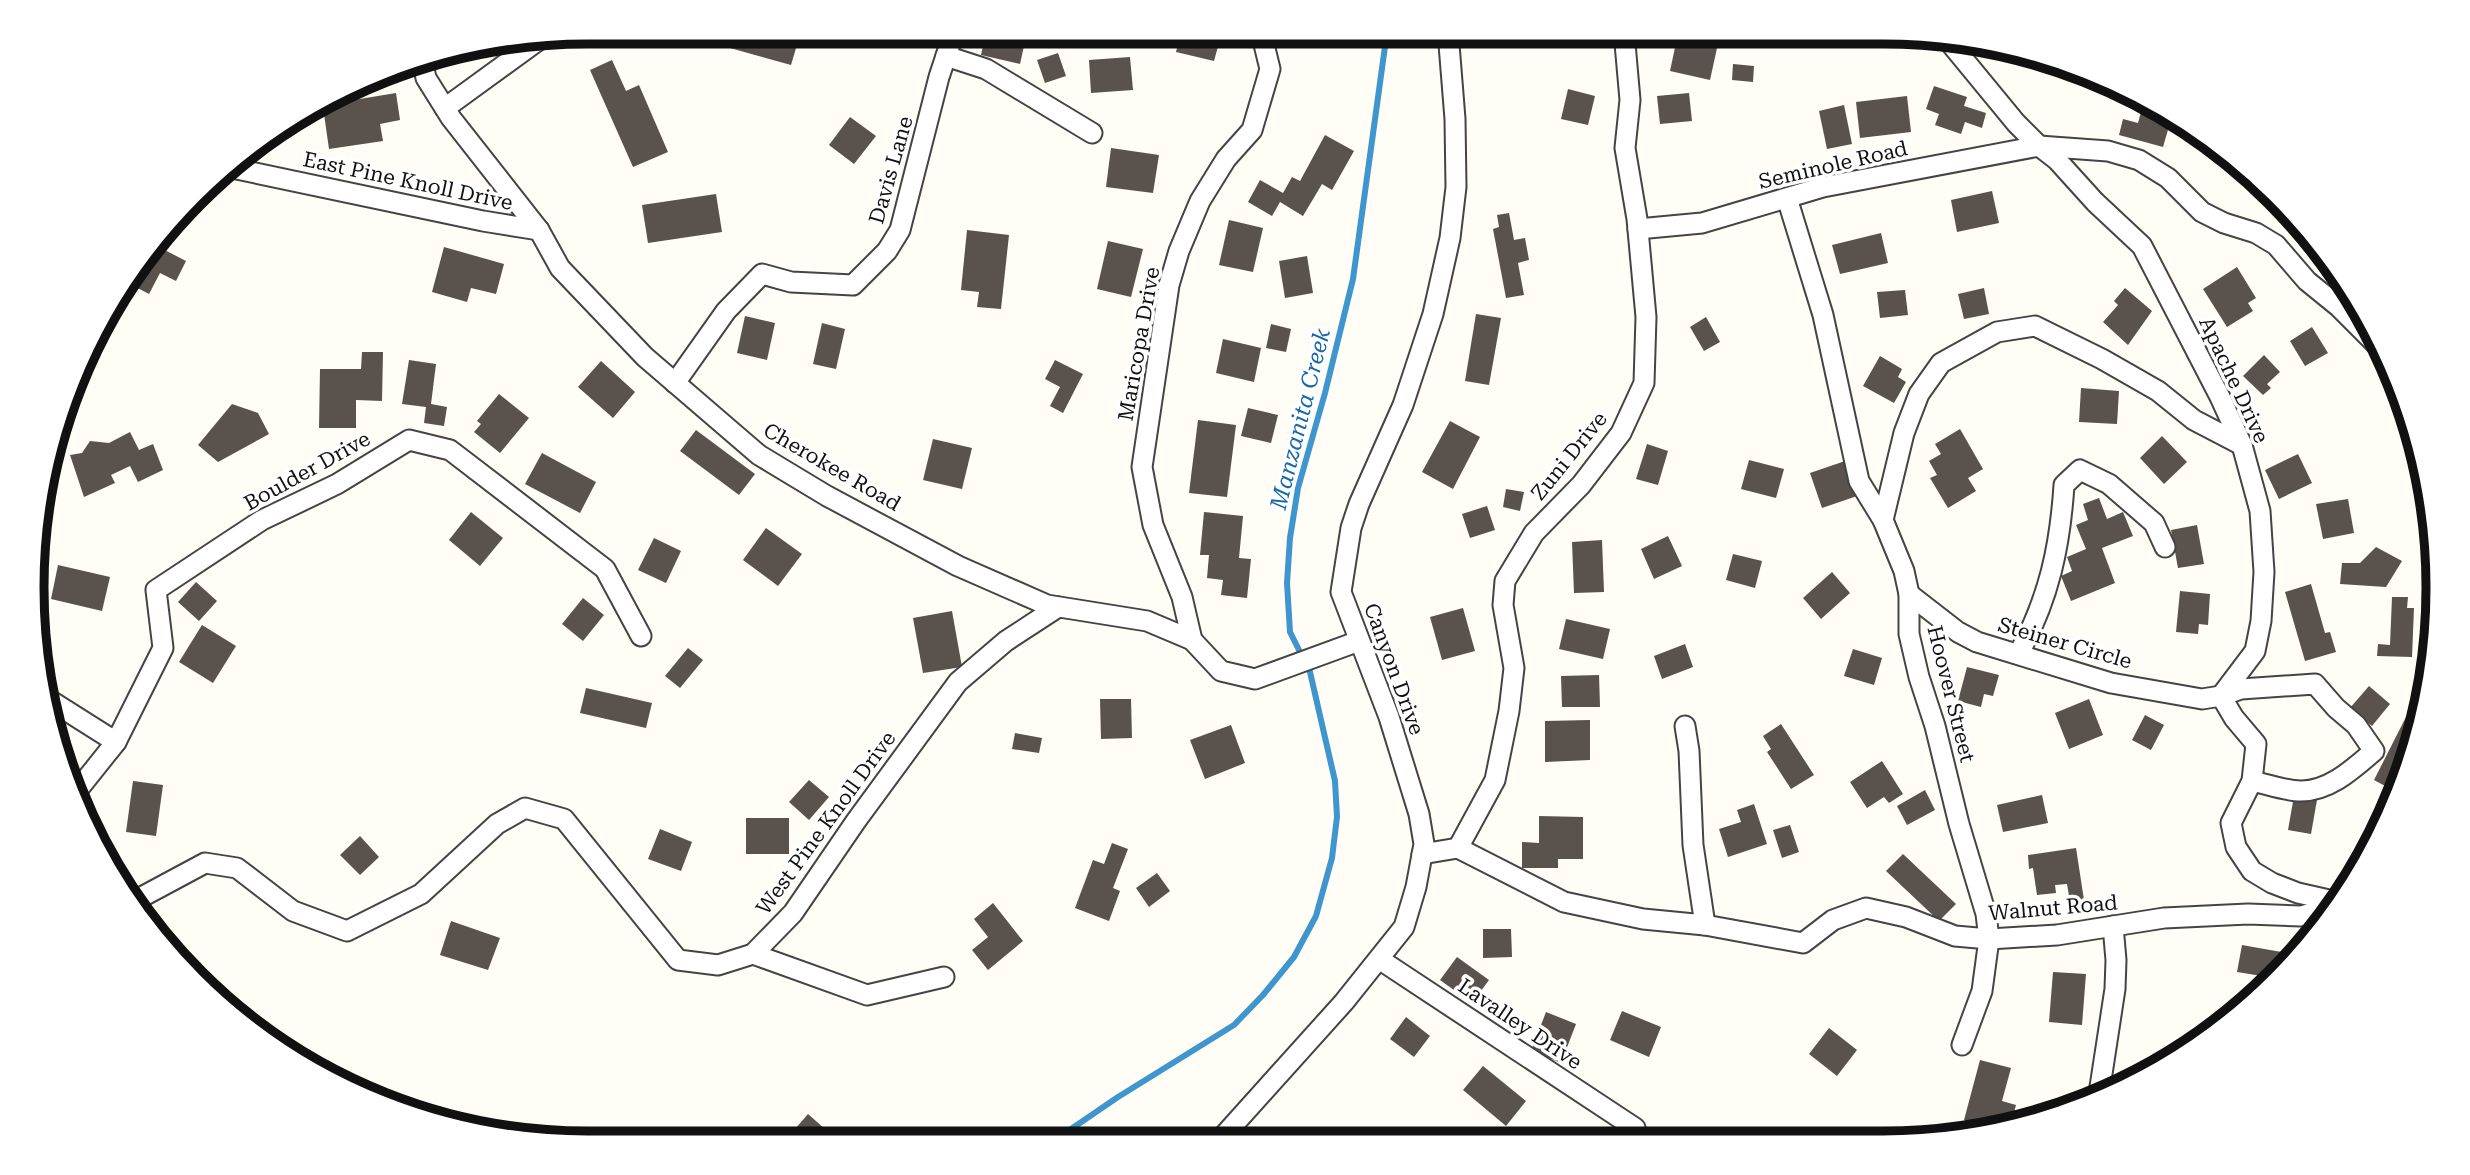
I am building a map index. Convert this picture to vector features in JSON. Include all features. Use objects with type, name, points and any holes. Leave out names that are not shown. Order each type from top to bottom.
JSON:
[{"type":"street","name":"Davis Lane","points":[[676,383],[726,312],[762,274],[791,282],[853,285],[887,251],[901,230],[939,77],[950,44]]},
{"type":"street","name":"Maricopa Drive","points":[[1192,640],[1182,597],[1153,525],[1142,467],[1169,285],[1175,262],[1200,201],[1226,159],[1252,130],[1270,69],[1264,44]]},
{"type":"street","name":"Canyon Drive","points":[[1228,1131],[1344,1002],[1404,927],[1416,887],[1424,844],[1419,814],[1389,717],[1341,592],[1351,528],[1403,405],[1433,314],[1450,238],[1457,187],[1449,44]]},
{"type":"street","name":"Zuni Drive","points":[[1458,848],[1495,780],[1508,711],[1514,668],[1503,605],[1505,581],[1535,533],[1581,485],[1620,433],[1644,383],[1646,317],[1638,229],[1625,148],[1630,100],[1625,44]]},
{"type":"street","points":[[445,108],[529,47]]},
{"type":"street","name":"Apache Drive","points":[[1954,48],[2015,123],[2057,160],[2095,202],[2142,246],[2242,445],[2260,511],[2264,572],[2261,621],[2255,651],[2221,696]]},
{"type":"street","points":[[946,56],[985,69],[1092,133]]},
{"type":"street","name":"Cherokee Road","points":[[424,69],[426,78],[445,108],[540,230],[560,268],[645,357],[759,456],[827,496],[958,566],[1047,606],[1147,621],[1192,640],[1221,671],[1255,679],[1359,641]]},
{"type":"street","name":"Seminole Road","points":[[1638,229],[1702,223],[1823,187],[2039,146],[2108,151],[2139,160],[2168,178],[2202,212],[2224,223],[2256,233],[2276,245],[2307,281],[2359,327]]},
{"type":"street","name":"East Pine Knoll Drive","points":[[240,170],[540,230]]},
{"type":"street","name":"Hoover Street","points":[[1787,198],[1823,315],[1859,481],[1883,520],[1903,571],[1909,594],[1909,634],[1919,677],[1986,914],[1989,939],[1982,991],[1962,1045]]},
{"type":"street","points":[[1883,520],[1904,433],[1919,394],[1941,363],[1997,332],[2035,326],[2102,359],[2158,391],[2194,420],[2242,445]]},
{"type":"street","name":"Boulder Drive","points":[[81,785],[116,742],[163,648],[156,590],[262,520],[337,484],[409,440],[450,450],[605,569],[640,636]]},
{"type":"street","points":[[2019,653],[2034,626],[2053,572],[2061,531],[2064,485],[2080,470],[2109,484],[2154,523],[2165,547]]},
{"type":"street","name":"Steiner Circle","points":[[1909,594],[1958,632],[1977,642],[2111,683],[2202,699],[2241,689],[2315,684],[2336,708],[2356,725],[2374,751],[2341,778],[2317,789],[2301,791],[2252,780]]},
{"type":"street","name":"West Pine Knoll Drive","points":[[140,898],[205,863],[237,868],[293,911],[347,931],[421,894],[497,824],[525,808],[565,819],[678,960],[718,965],[753,954],[793,913],[856,821],[958,682],[1006,641],[1058,607]]},
{"type":"street","points":[[2221,696],[2234,718],[2256,744],[2252,780],[2231,823],[2236,847],[2252,871],[2272,883],[2298,893],[2328,900]]},
{"type":"street","points":[[56,704],[116,742]]},
{"type":"street","points":[[1685,726],[1689,751],[1693,845],[1705,925]]},
{"type":"street","points":[[1422,854],[1458,848]]},
{"type":"street","name":"Walnut Road","points":[[1458,848],[1564,902],[1643,919],[1705,925],[1803,943],[1833,920],[1866,908],[1906,917],[1955,936],[1989,939],[2057,935],[2164,918],[2248,914],[2301,916],[2320,910]]},
{"type":"street","points":[[2100,1086],[2115,989],[2113,926]]},
{"type":"street","points":[[753,954],[867,995],[944,977]]},
{"type":"street","name":"Lavalley Drive","points":[[1379,959],[1635,1128]]},
{"type":"building","points":[[731,44],[797,44],[791,65],[730,48]]},
{"type":"building","points":[[983,44],[1024,44],[1020,64],[981,55]]},
{"type":"building","points":[[1178,44],[1219,44],[1214,61],[1176,52]]},
{"type":"building","points":[[1676,44],[1701,44],[1717,48],[1710,80],[1670,71]]},
{"type":"building","points":[[1058,53],[1066,76],[1045,83],[1037,60]]},
{"type":"building","points":[[1130,57],[1133,90],[1091,93],[1089,60]]},
{"type":"building","points":[[612,60],[626,91],[639,85],[668,152],[633,167],[590,70]]},
{"type":"building","points":[[1733,64],[1754,66],[1753,82],[1732,80]]},
{"type":"building","points":[[1934,86],[1967,97],[1964,106],[1986,113],[1982,128],[1965,122],[1961,134],[1935,125],[1939,114],[1926,109]]},
{"type":"building","points":[[1568,89],[1595,96],[1588,125],[1561,119]]},
{"type":"building","points":[[396,93],[400,120],[380,124],[383,141],[329,149],[324,113],[344,101]]},
{"type":"building","points":[[1689,93],[1692,121],[1660,124],[1657,96]]},
{"type":"building","points":[[1907,96],[1911,132],[1860,138],[1856,102]]},
{"type":"building","points":[[1844,105],[1852,144],[1827,149],[1819,111]]},
{"type":"building","points":[[2141,110],[2169,126],[2163,147],[2119,135],[2123,119],[2138,123]]},
{"type":"building","points":[[850,117],[876,136],[854,164],[829,145]]},
{"type":"building","points":[[1325,135],[1354,151],[1332,190],[1322,184],[1303,216],[1280,202],[1272,216],[1248,202],[1260,180],[1283,193],[1292,177],[1300,181]]},
{"type":"building","points":[[1111,148],[1159,155],[1153,193],[1106,187]]},
{"type":"building","points":[[1992,191],[1999,223],[1957,232],[1951,200]]},
{"type":"building","points":[[716,194],[722,232],[648,243],[642,205]]},
{"type":"building","points":[[1509,213],[1514,240],[1525,238],[1529,260],[1518,263],[1524,295],[1506,298],[1493,229],[1499,227],[1497,215]]},
{"type":"building","points":[[1229,220],[1263,228],[1253,272],[1219,265]]},
{"type":"building","points":[[967,230],[1009,235],[1001,309],[977,307],[979,292],[961,290]]},
{"type":"building","points":[[1881,233],[1888,263],[1840,274],[1832,245]]},
{"type":"building","points":[[1108,241],[1143,249],[1131,297],[1097,289]]},
{"type":"building","points":[[444,247],[504,264],[496,294],[471,288],[467,302],[432,292]]},
{"type":"building","points":[[162,249],[186,261],[176,281],[160,273],[149,294],[134,286]]},
{"type":"building","points":[[1307,256],[1313,293],[1285,298],[1279,261]]},
{"type":"building","points":[[2237,267],[2256,298],[2248,303],[2253,311],[2227,327],[2203,289]]},
{"type":"building","points":[[1984,288],[1989,314],[1964,319],[1958,294]]},
{"type":"building","points":[[2125,288],[2152,311],[2128,345],[2103,322],[2118,305],[2114,301]]},
{"type":"building","points":[[1905,290],[1908,315],[1880,318],[1877,292]]},
{"type":"building","points":[[1476,314],[1501,318],[1489,385],[1465,381]]},
{"type":"building","points":[[745,316],[775,323],[767,360],[737,353]]},
{"type":"building","points":[[1706,317],[1720,342],[1704,351],[1690,327]]},
{"type":"building","points":[[822,323],[845,329],[836,369],[813,364]]},
{"type":"building","points":[[1271,324],[1291,329],[1286,352],[1266,348]]},
{"type":"building","points":[[2312,327],[2328,353],[2305,366],[2290,341]]},
{"type":"building","points":[[1223,339],[1261,348],[1254,382],[1216,373]]},
{"type":"building","points":[[362,352],[383,352],[382,401],[356,400],[356,428],[319,428],[320,369],[361,369]]},
{"type":"building","points":[[2264,355],[2280,372],[2267,384],[2271,388],[2263,395],[2243,376]]},
{"type":"building","points":[[1880,356],[1902,369],[1898,377],[1906,382],[1894,403],[1863,386]]},
{"type":"building","points":[[409,360],[436,364],[431,404],[447,407],[444,426],[424,423],[426,407],[402,404]]},
{"type":"building","points":[[1055,360],[1083,374],[1063,413],[1050,406],[1060,387],[1045,379]]},
{"type":"building","points":[[601,361],[635,392],[613,418],[578,387]]},
{"type":"building","points":[[2081,388],[2119,391],[2117,424],[2079,422]]},
{"type":"building","points":[[499,394],[529,418],[500,453],[474,432],[481,424],[477,421]]},
{"type":"building","points":[[232,404],[258,413],[269,434],[218,462],[198,445]]},
{"type":"building","points":[[1248,408],[1278,415],[1271,443],[1241,436]]},
{"type":"building","points":[[1198,420],[1236,425],[1227,497],[1189,493]]},
{"type":"building","points":[[1450,421],[1480,437],[1453,489],[1422,472]]},
{"type":"building","points":[[1960,429],[1983,469],[1968,478],[1976,491],[1948,508],[1930,478],[1937,475],[1929,461],[1941,454],[1935,444]]},
{"type":"building","points":[[696,430],[755,474],[739,495],[680,451]]},
{"type":"building","points":[[130,432],[139,450],[153,444],[163,470],[138,482],[130,466],[111,475],[115,483],[84,497],[70,455],[82,453],[90,441],[109,443]]},
{"type":"building","points":[[2162,436],[2187,462],[2164,484],[2140,458]]},
{"type":"building","points":[[933,439],[972,448],[962,489],[923,480]]},
{"type":"building","points":[[1647,444],[1668,451],[1658,485],[1636,479]]},
{"type":"building","points":[[542,453],[596,482],[580,513],[525,484]]},
{"type":"building","points":[[2298,454],[2312,483],[2279,499],[2265,470]]},
{"type":"building","points":[[1749,460],[1784,469],[1776,498],[1741,489]]},
{"type":"building","points":[[1848,460],[1860,495],[1822,508],[1810,473]]},
{"type":"building","points":[[1506,489],[1524,492],[1520,511],[1503,507]]},
{"type":"building","points":[[2099,498],[2107,519],[2123,512],[2133,536],[2102,548],[2115,583],[2071,601],[2061,576],[2072,571],[2067,557],[2086,549],[2076,525],[2088,520],[2083,504]]},
{"type":"building","points":[[2348,499],[2354,533],[2323,539],[2316,504]]},
{"type":"building","points":[[1487,506],[1495,530],[1470,538],[1462,514]]},
{"type":"building","points":[[471,512],[503,538],[480,566],[449,540]]},
{"type":"building","points":[[1204,512],[1243,516],[1239,558],[1251,559],[1247,598],[1221,595],[1223,580],[1207,578],[1209,555],[1200,555]]},
{"type":"building","points":[[2197,525],[2204,564],[2178,568],[2171,530]]},
{"type":"building","points":[[766,528],[802,554],[778,586],[743,560]]},
{"type":"building","points":[[1668,536],[1682,566],[1654,579],[1641,549]]},
{"type":"building","points":[[654,538],[681,551],[666,583],[638,570]]},
{"type":"building","points":[[1602,540],[1604,592],[1574,593],[1572,542]]},
{"type":"building","points":[[2376,547],[2402,561],[2386,587],[2340,584],[2342,563],[2360,563]]},
{"type":"building","points":[[1733,554],[1762,561],[1755,588],[1726,580]]},
{"type":"building","points":[[58,565],[110,577],[102,611],[51,599]]},
{"type":"building","points":[[1832,572],[1850,593],[1821,619],[1803,598]]},
{"type":"building","points":[[196,582],[217,601],[199,621],[178,602]]},
{"type":"building","points":[[2311,584],[2325,633],[2330,632],[2336,652],[2305,661],[2285,592]]},
{"type":"building","points":[[2180,591],[2210,594],[2208,625],[2199,624],[2198,634],[2176,632]]},
{"type":"building","points":[[2392,597],[2408,597],[2407,608],[2414,608],[2412,657],[2377,656],[2378,644],[2390,645]]},
{"type":"building","points":[[583,598],[604,615],[583,641],[562,624]]},
{"type":"building","points":[[1463,608],[1475,651],[1442,660],[1430,617]]},
{"type":"building","points":[[952,611],[962,667],[923,673],[913,618]]},
{"type":"building","points":[[1566,619],[1610,629],[1603,659],[1559,649]]},
{"type":"building","points":[[202,625],[236,646],[213,683],[179,662]]},
{"type":"building","points":[[1685,644],[1693,667],[1662,679],[1654,656]]},
{"type":"building","points":[[688,648],[703,660],[680,688],[665,676]]},
{"type":"building","points":[[1853,649],[1882,658],[1874,685],[1844,676]]},
{"type":"building","points":[[1967,667],[1999,675],[1993,696],[1984,694],[1981,707],[1958,701]]},
{"type":"building","points":[[1599,675],[1600,707],[1562,707],[1561,676]]},
{"type":"building","points":[[2369,686],[2390,704],[2372,726],[2350,708]]},
{"type":"building","points":[[586,688],[652,703],[646,728],[580,713]]},
{"type":"building","points":[[1100,699],[1131,699],[1132,738],[1101,739]]},
{"type":"building","points":[[2089,699],[2103,735],[2069,749],[2055,713]]},
{"type":"building","points":[[2145,715],[2164,725],[2151,750],[2132,740]]},
{"type":"building","points":[[2407,715],[2411,717],[2393,772],[2385,786],[2374,780]]},
{"type":"building","points":[[1590,720],[1590,760],[1545,762],[1545,721]]},
{"type":"building","points":[[1781,724],[1814,775],[1791,789],[1767,752],[1771,749],[1763,736]]},
{"type":"building","points":[[1231,725],[1245,763],[1205,779],[1190,740]]},
{"type":"building","points":[[1015,733],[1042,738],[1039,753],[1012,749]]},
{"type":"building","points":[[1882,761],[1903,794],[1889,803],[1884,797],[1867,808],[1850,782]]},
{"type":"building","points":[[809,780],[829,797],[809,820],[789,802]]},
{"type":"building","points":[[133,781],[163,785],[156,836],[126,832]]},
{"type":"building","points":[[1925,790],[1935,810],[1907,825],[1897,806]]},
{"type":"building","points":[[2042,795],[2048,823],[2003,832],[1997,805]]},
{"type":"building","points":[[2294,796],[2317,800],[2311,834],[2288,830]]},
{"type":"building","points":[[1754,804],[1767,844],[1728,857],[1719,829],[1741,822],[1737,810]]},
{"type":"building","points":[[1539,816],[1583,817],[1583,859],[1558,859],[1558,868],[1522,868],[1522,842],[1539,843]]},
{"type":"building","points":[[746,818],[789,818],[789,854],[746,854]]},
{"type":"building","points":[[1790,825],[1799,852],[1782,858],[1773,830]]},
{"type":"building","points":[[660,829],[692,842],[681,871],[648,859]]},
{"type":"building","points":[[360,836],[379,857],[360,875],[340,855]]},
{"type":"building","points":[[1112,843],[1128,849],[1113,888],[1120,891],[1109,921],[1075,908],[1093,860],[1104,864]]},
{"type":"building","points":[[2076,848],[2084,900],[2070,902],[2067,884],[2055,885],[2056,893],[2037,895],[2028,855]]},
{"type":"building","points":[[1903,854],[1956,904],[1939,921],[1886,871]]},
{"type":"building","points":[[1157,873],[1170,891],[1149,907],[1136,888]]},
{"type":"building","points":[[993,903],[1023,941],[988,970],[972,950],[988,937],[974,919]]},
{"type":"building","points":[[451,921],[500,938],[488,970],[440,955]]},
{"type":"building","points":[[1483,929],[1511,929],[1512,957],[1483,958]]},
{"type":"building","points":[[2242,945],[2285,952],[2263,976],[2237,972]]},
{"type":"building","points":[[1457,957],[1489,980],[1472,1003],[1440,980]]},
{"type":"building","points":[[2053,972],[2086,974],[2082,1025],[2049,1022]]},
{"type":"building","points":[[1622,1011],[1661,1027],[1649,1057],[1610,1040]]},
{"type":"building","points":[[1546,1012],[1576,1024],[1561,1063],[1531,1051]]},
{"type":"building","points":[[1406,1017],[1430,1036],[1414,1057],[1390,1039]]},
{"type":"building","points":[[1829,1028],[1857,1050],[1837,1076],[1809,1054]]},
{"type":"building","points":[[1980,1060],[2011,1068],[2002,1101],[2016,1105],[2013,1115],[1976,1123],[1964,1120]]},
{"type":"building","points":[[1483,1066],[1526,1101],[1506,1126],[1463,1090]]},
{"type":"building","points":[[808,1114],[827,1131],[793,1131]]},
{"type":"waterway","name":"Manzanita Creek","points":[[1068,1131],[1234,1025],[1294,957],[1316,916],[1332,858],[1337,817],[1335,781],[1310,672],[1290,632],[1287,583],[1290,538],[1298,488],[1353,279],[1385,44]]}]
